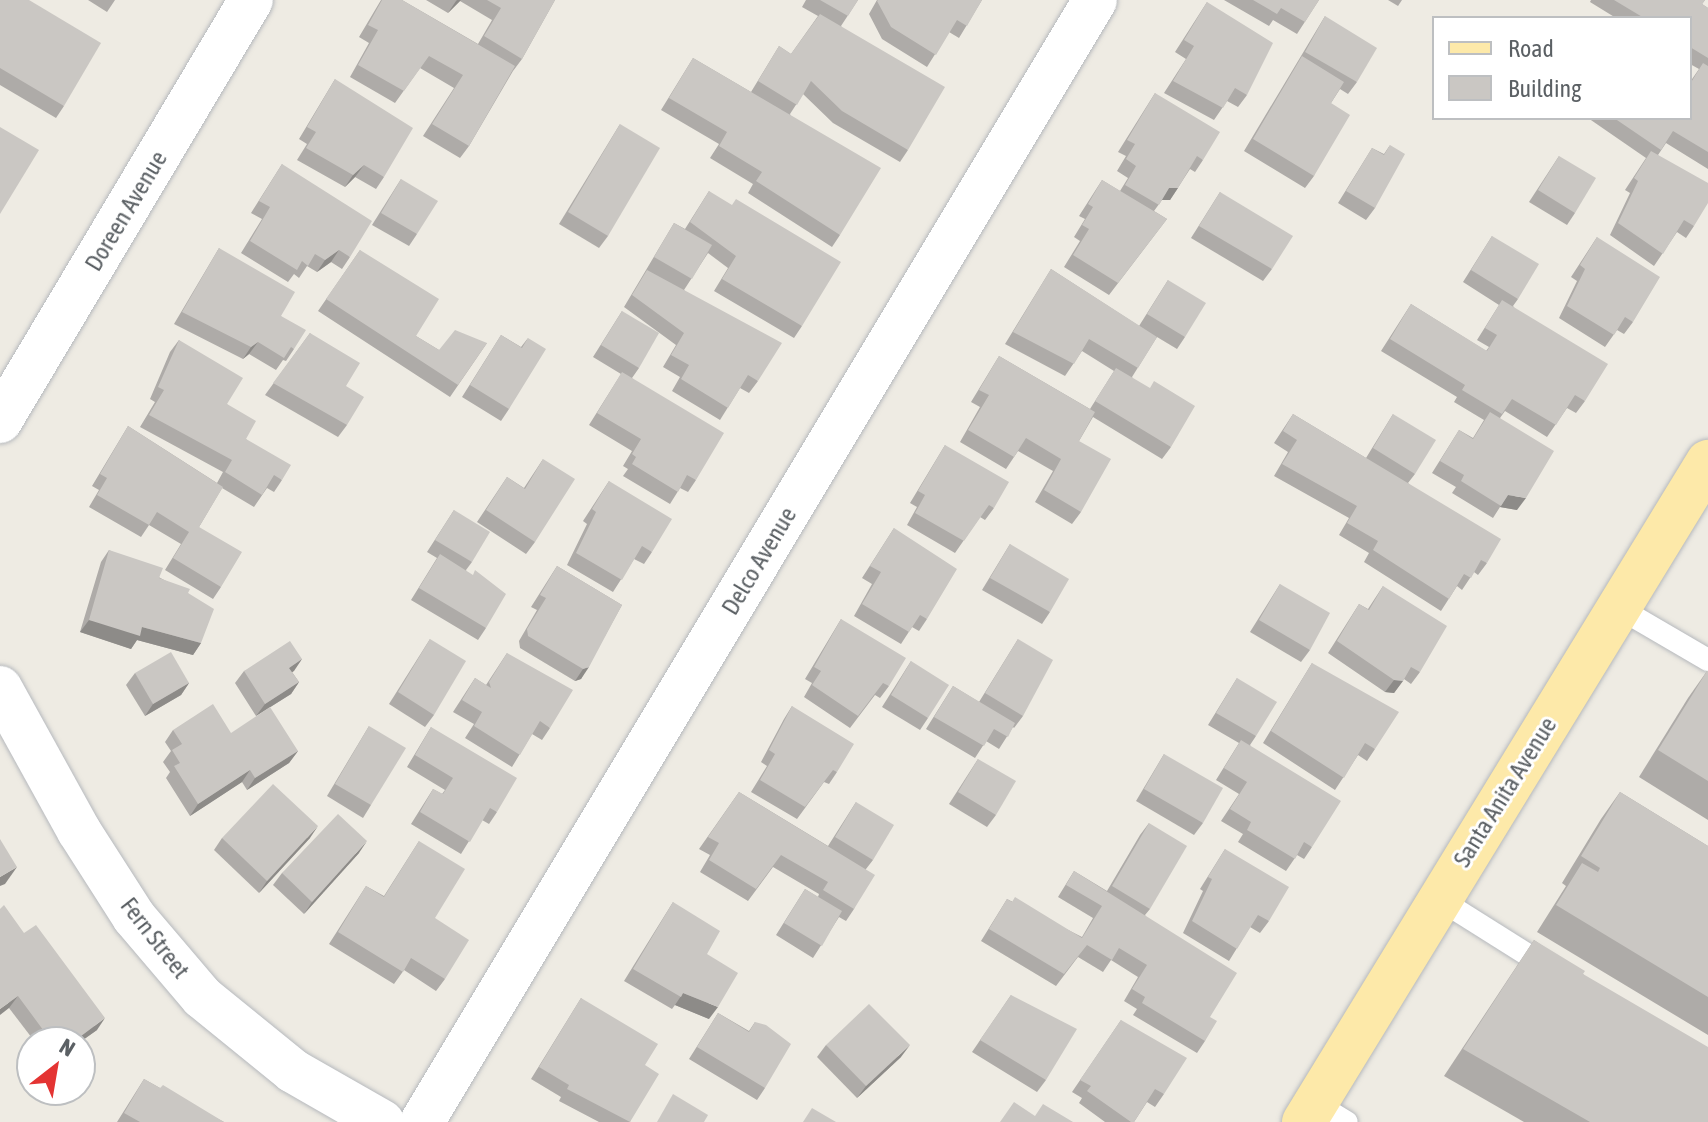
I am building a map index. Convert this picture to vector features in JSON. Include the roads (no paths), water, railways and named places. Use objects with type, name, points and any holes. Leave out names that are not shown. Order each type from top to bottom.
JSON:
[{"type":"main road","name":"Santa Anita Avenue","points":[[1322,1116],[1439,899],[1708,462]]},
{"type":"street","name":"Doreen Avenue","points":[[0,421],[251,0]]},
{"type":"street","name":"Delco Avenue","points":[[422,1122],[1095,0]]},
{"type":"street","name":"Fern Street","points":[[0,688],[110,880],[202,997],[293,1071],[382,1122]]},
{"type":"lane","points":[[1619,608],[1708,660]]},
{"type":"lane","points":[[1439,899],[1564,978]]}]
